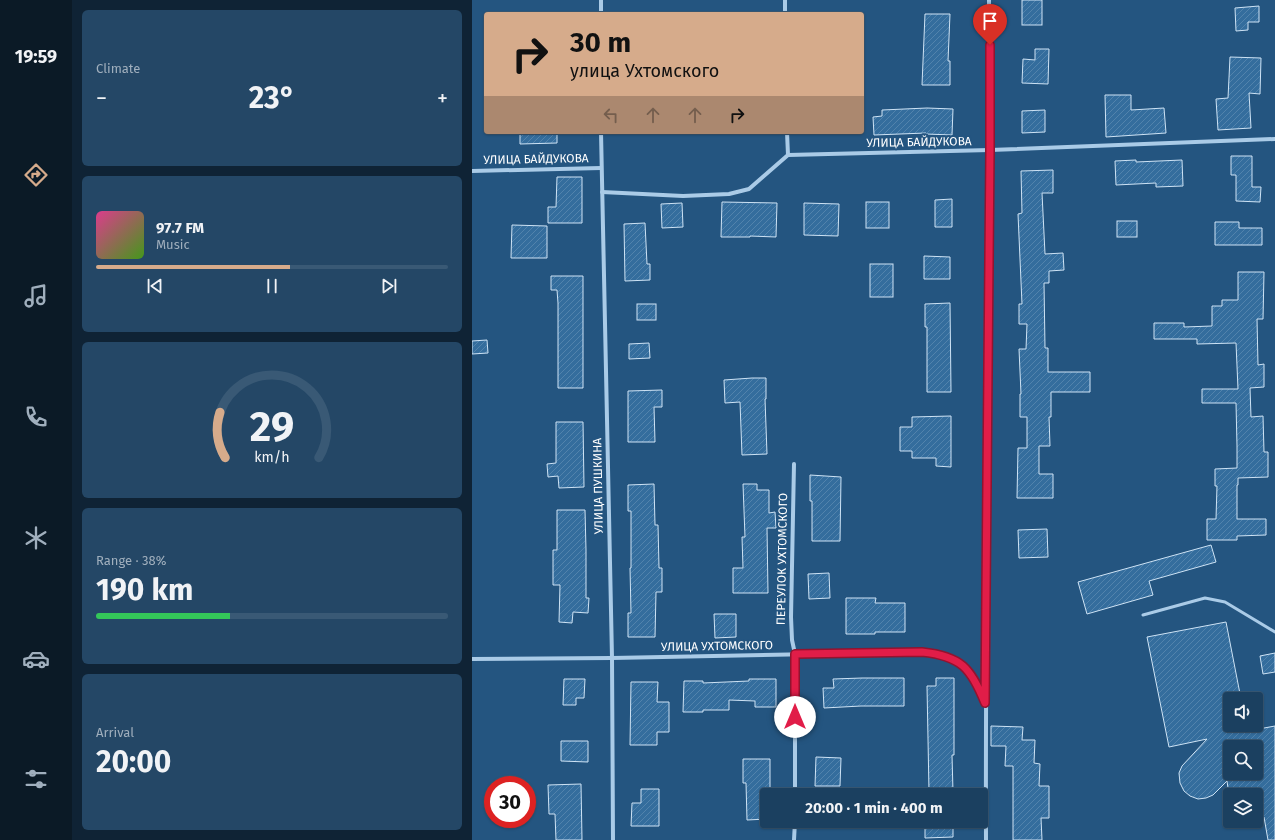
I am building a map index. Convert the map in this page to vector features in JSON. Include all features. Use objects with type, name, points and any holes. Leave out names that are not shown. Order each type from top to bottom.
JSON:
[{"type":"street","points":[[601,0],[601,12]]},
{"type":"street","points":[[785,0],[785,12]]},
{"type":"street","points":[[986,840],[985,703],[990,150],[989,0]]},
{"type":"street","name":"УЛИЦА ПУШКИНА","points":[[601,134],[612,658],[613,840]]},
{"type":"street","points":[[602,192],[683,196],[729,194],[749,189],[788,154],[787,134]]},
{"type":"street","name":"УЛИЦА БАЙДУКОВА","points":[[788,154],[990,150],[1275,139]]},
{"type":"street","name":"УЛИЦА БАЙДУКОВА","points":[[472,170],[601,168]]},
{"type":"street","name":"ПЕРЕУЛОК УХТОМСКОГО","points":[[794,464],[791,617],[792,640],[795,654],[795,788]]},
{"type":"street","name":"УЛИЦА УХТОМСКОГО","points":[[472,658],[612,658],[922,652],[939,654],[954,660],[968,670],[978,685],[985,703]]},
{"type":"street","points":[[794,828],[794,840]]},
{"type":"lane","points":[[1143,616],[1205,598],[1226,602],[1275,632]]},
{"type":"building","points":[[1022,0],[1042,0],[1042,25],[1022,25]]},
{"type":"building","points":[[1259,6],[1259,22],[1248,22],[1248,30],[1236,31],[1235,8]]},
{"type":"building","points":[[925,14],[950,14],[948,61],[950,61],[950,85],[922,85]]},
{"type":"building","points":[[1035,49],[1049,49],[1048,84],[1022,83],[1023,59],[1035,60]]},
{"type":"building","points":[[1230,57],[1261,58],[1260,94],[1249,93],[1251,128],[1218,130],[1216,99],[1228,98]]},
{"type":"building","points":[[1105,95],[1131,95],[1131,110],[1164,108],[1166,133],[1106,137]]},
{"type":"building","points":[[927,108],[953,109],[952,135],[926,133],[874,135],[873,117],[882,116],[882,110]]},
{"type":"building","points":[[1045,110],[1045,132],[1022,133],[1022,111]]},
{"type":"building","points":[[520,134],[557,134],[557,143],[520,144]]},
{"type":"building","points":[[1231,156],[1252,156],[1252,187],[1261,187],[1260,202],[1236,201],[1236,175],[1231,175]]},
{"type":"building","points":[[1136,160],[1136,162],[1182,160],[1183,186],[1156,187],[1156,183],[1116,185],[1115,161]]},
{"type":"building","points":[[1053,170],[1053,193],[1042,193],[1045,254],[1063,253],[1064,270],[1049,271],[1049,283],[1044,283],[1045,348],[1048,348],[1048,372],[1090,372],[1090,392],[1051,392],[1051,417],[1049,417],[1050,446],[1039,446],[1039,474],[1053,474],[1053,498],[1017,498],[1018,448],[1027,448],[1027,417],[1020,417],[1021,394],[1019,349],[1026,349],[1027,324],[1019,324],[1019,304],[1022,304],[1018,214],[1022,213],[1021,171]]},
{"type":"building","points":[[557,177],[582,177],[582,223],[548,223],[548,207],[556,207]]},
{"type":"building","points":[[952,199],[952,227],[935,227],[935,200]]},
{"type":"building","points":[[722,202],[777,203],[776,237],[721,237]]},
{"type":"building","points":[[866,202],[889,202],[889,228],[866,228]]},
{"type":"building","points":[[682,203],[683,227],[662,228],[661,204]]},
{"type":"building","points":[[804,203],[839,204],[838,236],[804,235]]},
{"type":"building","points":[[1117,221],[1137,221],[1137,237],[1117,237]]},
{"type":"building","points":[[1215,222],[1239,222],[1239,228],[1262,228],[1262,245],[1215,245]]},
{"type":"building","points":[[645,223],[647,264],[650,264],[650,280],[625,281],[624,224]]},
{"type":"building","points":[[512,225],[547,226],[547,258],[511,258]]},
{"type":"building","points":[[924,256],[950,257],[950,279],[924,279]]},
{"type":"building","points":[[870,264],[893,264],[893,297],[870,297]]},
{"type":"building","points":[[1238,272],[1264,272],[1263,319],[1257,319],[1258,365],[1264,364],[1264,387],[1250,388],[1251,417],[1263,416],[1264,452],[1268,452],[1268,477],[1238,478],[1237,519],[1266,519],[1266,535],[1237,536],[1237,540],[1207,540],[1207,519],[1216,519],[1217,486],[1215,486],[1215,469],[1237,468],[1236,403],[1202,403],[1202,389],[1238,389],[1236,343],[1197,344],[1197,339],[1154,339],[1154,323],[1184,323],[1184,327],[1212,326],[1212,306],[1222,306],[1222,300],[1238,300]]},
{"type":"building","points":[[551,276],[583,276],[583,388],[558,388],[558,303],[557,290],[551,290]]},
{"type":"building","points":[[950,303],[951,392],[927,392],[927,327],[925,327],[925,304]]},
{"type":"building","points":[[637,304],[656,304],[656,320],[637,320]]},
{"type":"building","points":[[487,340],[488,353],[472,354],[472,341]]},
{"type":"building","points":[[649,343],[650,358],[629,359],[629,344]]},
{"type":"building","points":[[766,378],[765,399],[767,454],[742,455],[740,402],[725,403],[724,380]]},
{"type":"building","points":[[662,390],[662,407],[654,407],[655,442],[628,442],[628,391]]},
{"type":"building","points":[[951,416],[951,467],[936,466],[936,458],[912,458],[912,451],[900,451],[900,427],[912,427],[912,417]]},
{"type":"building","points":[[556,422],[583,422],[584,487],[559,488],[558,476],[548,477],[547,464],[556,463]]},
{"type":"building","points":[[810,475],[841,477],[840,541],[812,541],[812,501],[810,501]]},
{"type":"building","points":[[654,484],[655,525],[658,525],[659,568],[662,568],[662,592],[656,592],[655,637],[628,637],[628,613],[631,613],[631,511],[628,511],[628,485]]},
{"type":"building","points":[[743,484],[757,484],[757,490],[769,490],[769,513],[775,512],[776,528],[767,528],[768,593],[733,593],[733,568],[743,568],[742,537],[745,537]]},
{"type":"building","points":[[557,510],[585,510],[586,598],[589,598],[588,613],[573,612],[572,623],[559,622],[560,585],[553,585],[553,550],[557,550]]},
{"type":"building","points":[[1047,529],[1048,557],[1019,558],[1018,530]]},
{"type":"building","points":[[1211,545],[1216,562],[1149,581],[1153,595],[1087,614],[1078,582]]},
{"type":"building","points":[[829,573],[830,598],[809,599],[808,574]]},
{"type":"building","points":[[846,598],[876,598],[875,603],[905,603],[905,632],[846,634]]},
{"type":"building","points":[[714,614],[736,614],[736,637],[715,638]]},
{"type":"building","points":[[1226,622],[1240,692],[1223,692],[1223,732],[1263,732],[1263,728],[1275,726],[1275,840],[1268,840],[1263,817],[1263,788],[1228,788],[1227,781],[1213,795],[1206,798],[1198,799],[1190,796],[1184,791],[1180,783],[1179,773],[1182,766],[1207,739],[1169,747],[1147,637]]},
{"type":"building","points":[[1275,653],[1275,672],[1263,674],[1260,656]]},
{"type":"building","points":[[904,678],[904,706],[824,708],[823,688],[834,688],[833,679]]},
{"type":"building","points":[[936,678],[954,678],[954,755],[952,755],[953,788],[929,788],[927,686],[936,686]]},
{"type":"building","points":[[564,679],[585,679],[584,698],[576,698],[576,705],[563,705]]},
{"type":"building","points":[[749,679],[776,679],[776,707],[755,707],[755,701],[729,700],[729,710],[683,712],[684,681],[703,681],[703,683],[749,681]]},
{"type":"building","points":[[631,682],[658,682],[657,702],[669,702],[669,732],[657,732],[657,745],[630,745]]},
{"type":"building","points":[[991,726],[1023,727],[1022,740],[1035,740],[1034,763],[1040,764],[1039,786],[1049,786],[1049,818],[1041,818],[1042,840],[1013,840],[1013,766],[1005,766],[1006,746],[991,746]]},
{"type":"building","points":[[561,741],[588,741],[588,762],[561,761]]},
{"type":"building","points":[[816,757],[841,758],[840,786],[815,786]]},
{"type":"building","points":[[743,759],[770,759],[770,788],[760,788],[760,819],[747,820],[746,783],[743,783]]},
{"type":"building","points":[[581,784],[582,840],[556,840],[555,814],[549,814],[548,785]]},
{"type":"building","points":[[641,789],[659,789],[659,826],[631,826],[632,803],[641,803]]},
{"type":"building","points":[[925,828],[953,828],[953,837],[925,838]]},
{"type":"route","points":[[795,717],[795,654],[922,652],[939,654],[954,660],[968,670],[978,685],[985,703],[990,45]]}]
